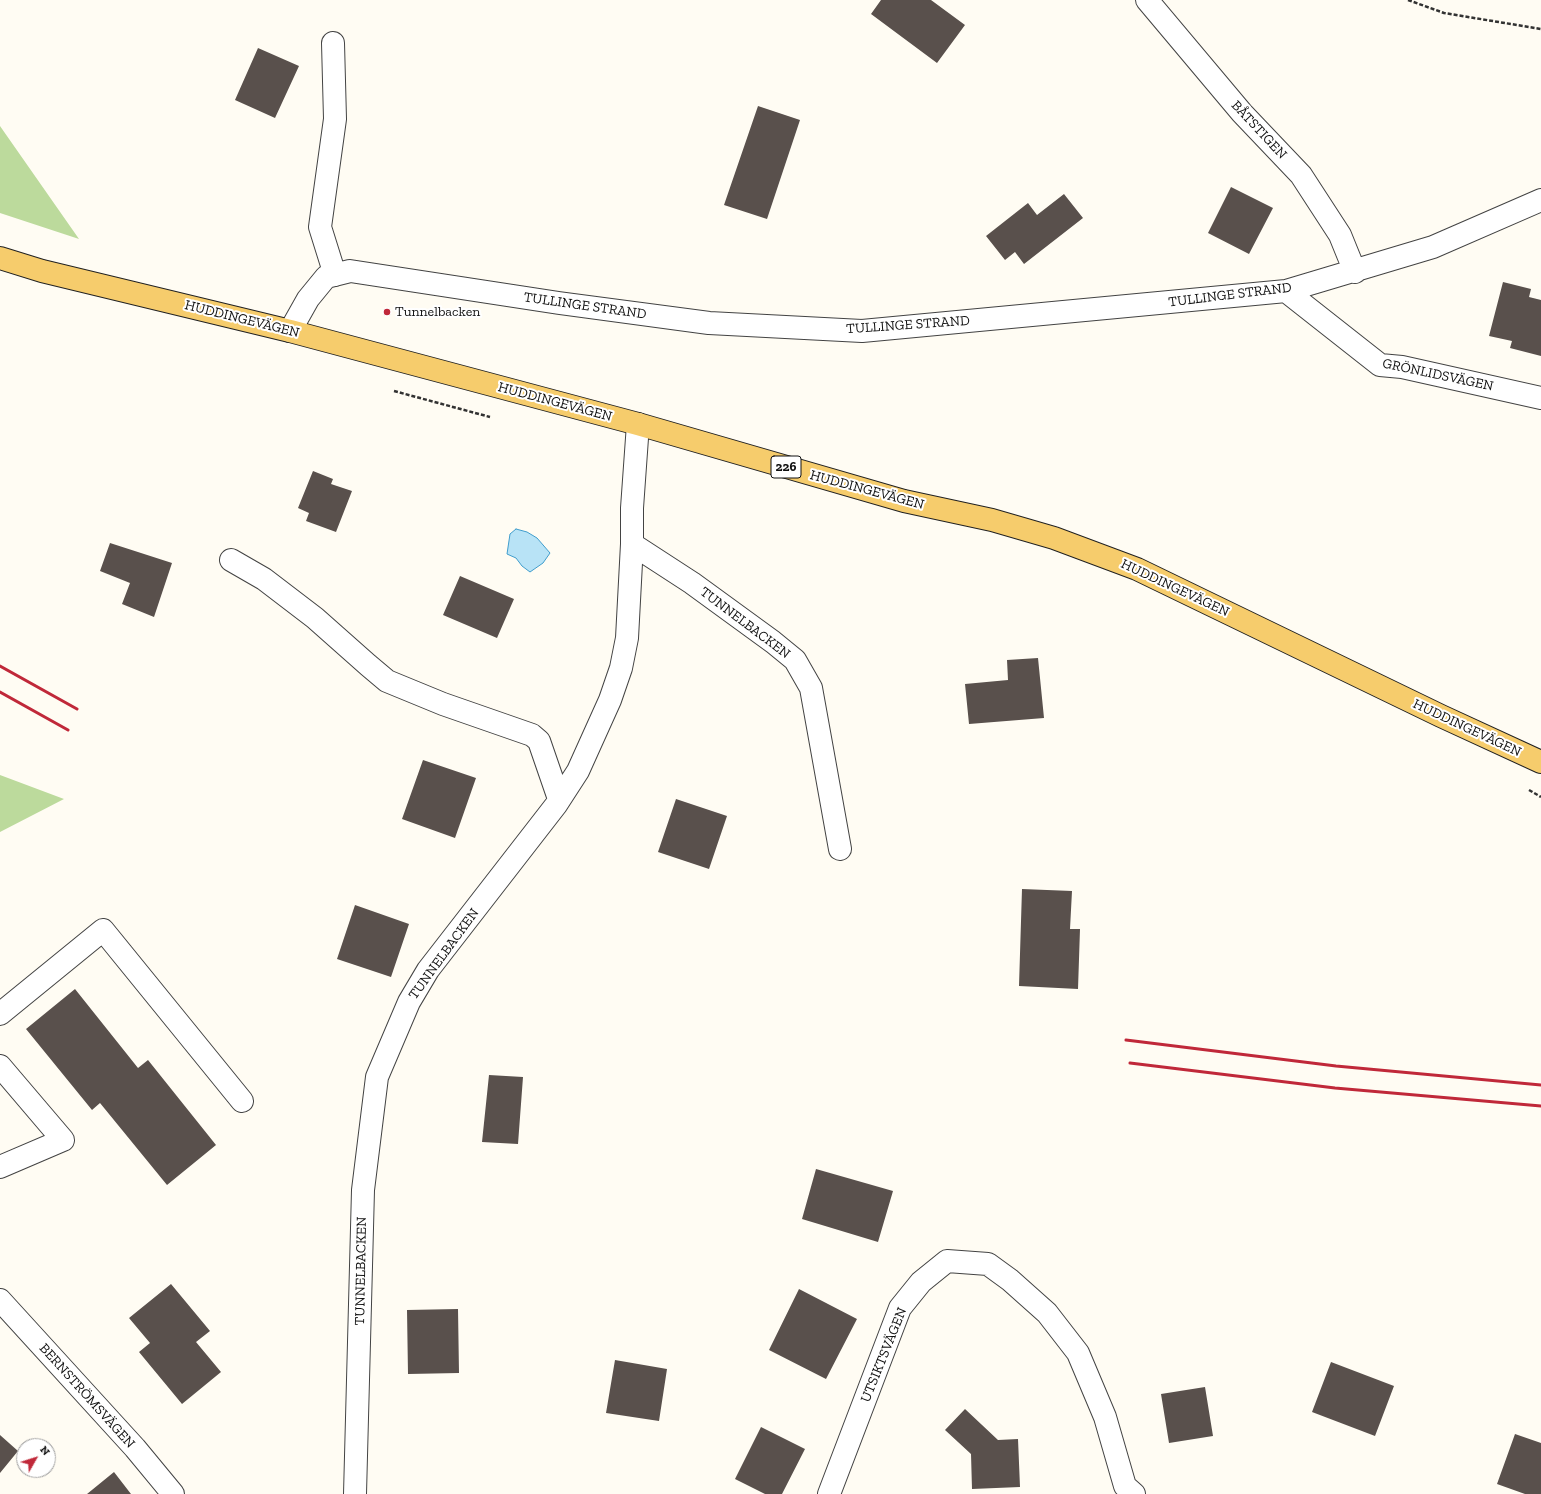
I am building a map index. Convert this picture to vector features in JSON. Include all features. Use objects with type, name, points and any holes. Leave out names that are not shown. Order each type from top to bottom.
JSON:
[{"type":"main road","name":"HUDDINGEVÄGEN","points":[[0,258],[42,271],[290,331],[638,424],[904,501],[992,520],[1054,538],[1138,569],[1441,716],[1541,762]]},
{"type":"street","name":"BÅTSTIGEN","points":[[1147,0],[1242,113],[1301,175],[1340,235],[1355,272]]},
{"type":"street","points":[[333,43],[335,119],[320,227],[335,275]]},
{"type":"street","name":"TULLINGE STRAND","points":[[290,331],[308,299],[326,276],[350,271],[551,302],[709,323],[862,331],[1286,291],[1335,276],[1355,272],[1433,247],[1541,200]]},
{"type":"street","name":"GRÖNLIDSVÄGEN","points":[[1286,291],[1380,365],[1402,367],[1541,398]]},
{"type":"street","name":"TUNNELBACKEN","points":[[355,1494],[363,1190],[377,1077],[409,1002],[428,970],[559,799],[578,771],[610,700],[621,668],[627,638],[632,544],[632,508],[638,424]]},
{"type":"street","name":"TUNNELBACKEN","points":[[632,544],[692,583],[794,660],[811,688],[840,849]]},
{"type":"street","points":[[231,560],[264,579],[316,618],[387,681],[443,704],[532,735],[539,741],[559,799]]},
{"type":"street","points":[[0,1014],[103,930],[242,1101]]},
{"type":"street","points":[[0,1066],[62,1140],[0,1167]]},
{"type":"street","name":"UTSIKTSVÄGEN","points":[[829,1494],[900,1308],[921,1282],[947,1260],[988,1264],[1010,1280],[1047,1313],[1078,1353],[1104,1417],[1125,1486],[1134,1494]]},
{"type":"street","name":"BERNSTRÖMSVÄGEN","points":[[0,1300],[135,1448],[173,1494]]},
{"type":"path","points":[[1408,0],[1444,13],[1541,29]]},
{"type":"path","points":[[392,391],[490,417]]},
{"type":"path","points":[[1527,789],[1541,797]]},
{"type":"green space","points":[[0,126],[79,239],[0,213]]},
{"type":"green space","points":[[0,775],[64,799],[0,832]]},
{"type":"water","points":[[516,529],[527,532],[537,538],[550,553],[543,563],[530,572],[522,566],[516,558],[507,554],[510,534]]},
{"type":"building","points":[[881,0],[931,0],[965,25],[937,63],[871,14]]},
{"type":"building","points":[[258,48],[299,66],[275,118],[235,100]]},
{"type":"building","points":[[758,106],[800,120],[767,219],[724,205]]},
{"type":"building","points":[[1231,187],[1273,208],[1249,254],[1208,233]]},
{"type":"building","points":[[1064,194],[1083,218],[1024,264],[1015,252],[1005,260],[986,236],[1028,203],[1037,215]]},
{"type":"building","points":[[1503,282],[1531,289],[1529,297],[1541,300],[1541,356],[1510,348],[1512,341],[1489,336]]},
{"type":"building","points":[[313,471],[333,479],[331,484],[352,491],[336,532],[306,521],[309,513],[298,508]]},
{"type":"building","points":[[110,543],[172,563],[154,617],[122,604],[130,583],[100,571]]},
{"type":"building","points":[[460,576],[514,599],[497,638],[443,615]]},
{"type":"building","points":[[1038,658],[1044,718],[969,724],[965,684],[1008,680],[1007,660]]},
{"type":"building","points":[[423,760],[476,778],[455,838],[402,819]]},
{"type":"building","points":[[676,799],[727,816],[709,869],[658,852]]},
{"type":"building","points":[[1022,889],[1072,891],[1070,929],[1080,929],[1078,989],[1019,986]]},
{"type":"building","points":[[355,905],[409,924],[391,977],[337,959]]},
{"type":"building","points":[[75,989],[138,1068],[148,1060],[216,1145],[167,1185],[100,1103],[92,1110],[26,1029]]},
{"type":"building","points":[[489,1075],[523,1077],[518,1144],[482,1142]]},
{"type":"building","points":[[816,1169],[893,1191],[878,1242],[802,1219]]},
{"type":"building","points":[[171,1284],[210,1331],[196,1342],[221,1372],[182,1404],[139,1352],[150,1343],[129,1318]]},
{"type":"building","points":[[799,1289],[857,1319],[826,1379],[769,1350]]},
{"type":"building","points":[[458,1309],[459,1373],[408,1374],[407,1310]]},
{"type":"building","points":[[615,1360],[667,1369],[659,1421],[606,1413]]},
{"type":"building","points":[[1331,1362],[1394,1386],[1375,1436],[1312,1412]]},
{"type":"building","points":[[1205,1387],[1213,1436],[1169,1443],[1161,1394]]},
{"type":"building","points":[[965,1409],[998,1440],[1018,1439],[1020,1487],[972,1489],[971,1454],[945,1430]]},
{"type":"building","points":[[761,1427],[805,1449],[782,1494],[765,1494],[735,1479]]},
{"type":"building","points":[[1515,1434],[1541,1443],[1541,1494],[1525,1494],[1497,1484]]},
{"type":"building","points":[[0,1435],[16,1449],[16,1453],[0,1473]]},
{"type":"building","points":[[114,1472],[131,1494],[87,1494]]},
{"type":"railway","points":[[0,666],[77,709]]},
{"type":"railway","points":[[0,692],[68,730]]},
{"type":"railway","points":[[1126,1040],[1336,1066],[1541,1085]]},
{"type":"railway","points":[[1130,1063],[1335,1088],[1541,1106]]},
{"type":"place","name":"Tunnelbacken","points":[[387,312]]}]
